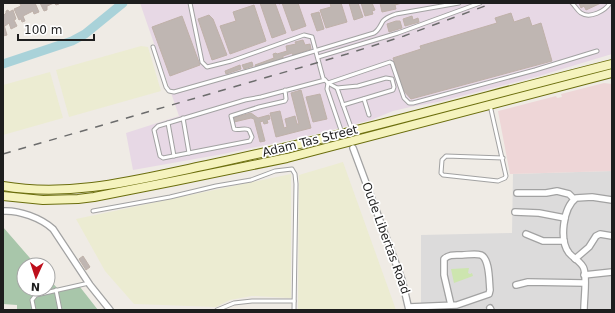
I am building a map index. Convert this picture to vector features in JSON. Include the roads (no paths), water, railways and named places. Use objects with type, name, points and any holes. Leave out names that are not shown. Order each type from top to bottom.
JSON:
[{"type":"main road","name":"Adam Tas Street","points":[[3,186],[42,190],[90,188],[268,152],[612,64]]},
{"type":"main road","name":"Adam Tas Street","points":[[3,196],[43,200],[94,197],[244,167],[346,142],[354,144],[490,105],[612,74]]},
{"type":"street","name":"Oude Libertas Road","points":[[352,131],[360,167],[402,280],[409,308]]},
{"type":"street","points":[[342,133],[346,142]]},
{"type":"street","points":[[517,193],[546,193],[557,191],[569,194],[574,199]]},
{"type":"street","points":[[574,199],[592,197],[612,200]]},
{"type":"street","points":[[574,199],[565,218],[563,232],[564,241],[568,252],[583,268],[584,310]]},
{"type":"street","points":[[3,211],[36,218],[49,225],[101,300],[110,310]]},
{"type":"street","points":[[515,212],[539,213],[565,218]]},
{"type":"street","points":[[526,234],[543,241],[564,241]]},
{"type":"street","points":[[575,259],[589,247],[596,236],[600,234],[612,236]]},
{"type":"street","points":[[409,308],[451,305],[459,304],[489,293],[487,264],[485,258],[478,255],[452,255],[444,259],[444,275],[451,305]]},
{"type":"street","points":[[584,275],[612,272]]},
{"type":"street","points":[[516,285],[528,282],[584,283]]},
{"type":"lane","points":[[190,3],[202,62],[207,67],[231,61],[304,35],[312,37],[323,78],[337,88],[358,86],[386,78],[392,79],[394,87],[393,90],[343,105]]},
{"type":"lane","points":[[153,47],[166,86],[169,91],[174,92],[374,33],[379,30],[384,20],[396,14],[459,3]]},
{"type":"lane","points":[[318,57],[398,33],[480,3]]},
{"type":"lane","points":[[572,3],[581,13],[589,15],[604,10],[610,3]]},
{"type":"lane","points":[[285,90],[286,100],[230,117],[234,129],[237,130],[246,128],[249,130],[252,137],[251,140],[174,156],[163,158],[160,157],[154,130],[158,126],[245,100],[257,98],[285,90],[326,81],[390,62],[404,98],[409,103],[413,103],[535,70],[597,51]]},
{"type":"lane","points":[[326,81],[342,133]]},
{"type":"lane","points":[[337,88],[352,131]]},
{"type":"lane","points":[[269,95],[271,104]]},
{"type":"lane","points":[[488,96],[503,158],[506,176],[500,181],[443,175],[441,173],[442,160],[446,156],[503,158]]},
{"type":"lane","points":[[257,98],[259,107]]},
{"type":"lane","points":[[364,99],[369,115]]},
{"type":"lane","points":[[183,118],[189,153]]},
{"type":"lane","points":[[168,123],[174,156]]},
{"type":"lane","points":[[93,211],[251,180],[275,171],[292,169],[295,174],[296,184],[294,310]]},
{"type":"lane","points":[[60,310],[56,290],[89,283]]},
{"type":"lane","points":[[34,297],[32,300],[34,310]]},
{"type":"lane","points":[[217,310],[234,303],[252,301],[294,301]]},
{"type":"waterway","points":[[3,64],[72,41],[85,34],[123,3]]},
{"type":"railway","points":[[3,154],[347,54],[404,36],[493,3]]}]
